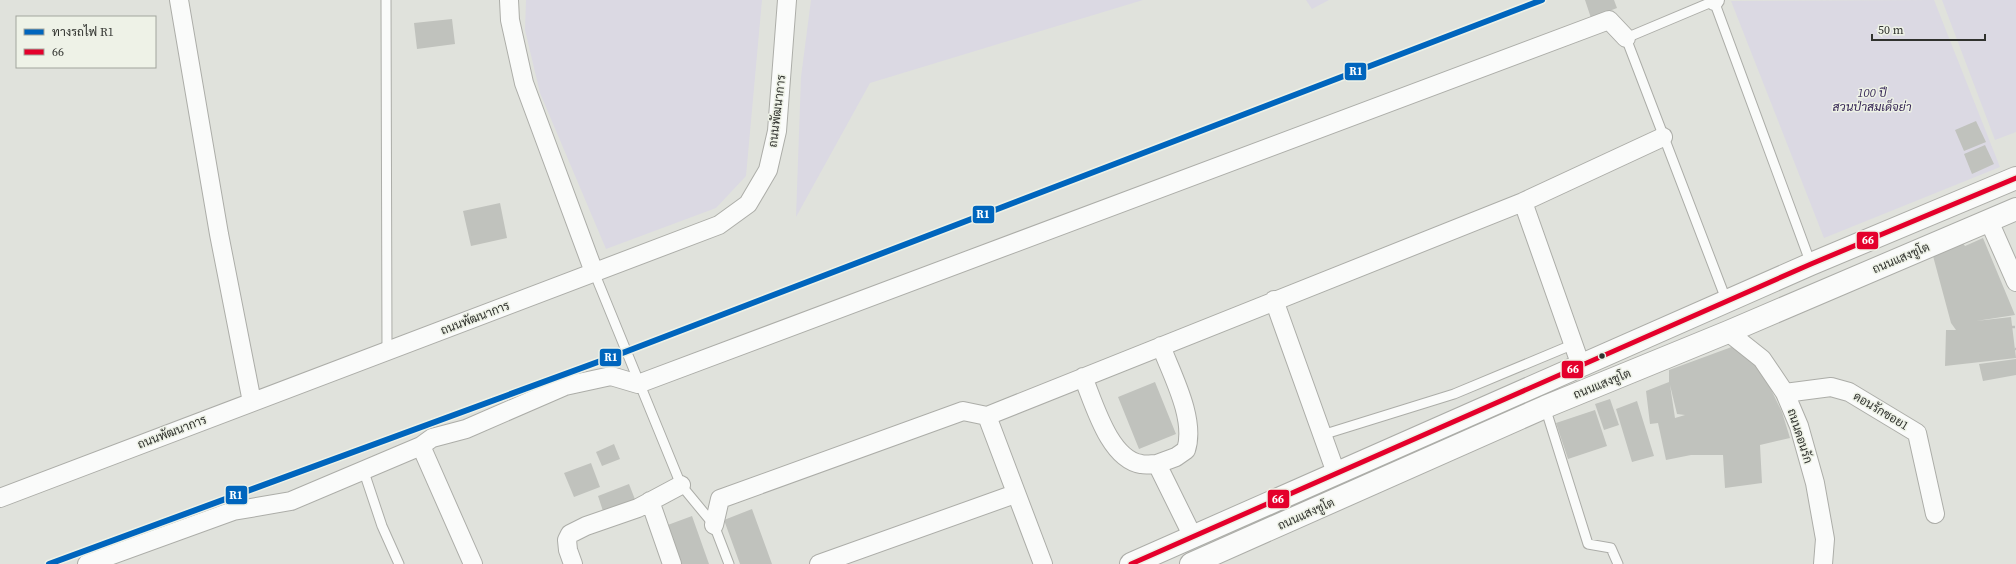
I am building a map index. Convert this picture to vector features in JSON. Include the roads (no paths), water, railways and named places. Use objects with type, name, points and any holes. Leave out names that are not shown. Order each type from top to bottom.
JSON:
[{"type":"main road","name":"ถนนแสงชูโต","points":[[1131,564],[1811,264],[2016,178]]},
{"type":"main road","points":[[1977,194],[1989,221]]},
{"type":"main road","name":"ถนนแสงชูโต","points":[[1196,563],[1545,407],[1728,332],[2016,209]]},
{"type":"main road","points":[[1274,500],[1282,524]]},
{"type":"street","points":[[179,0],[219,234],[252,402]]},
{"type":"street","points":[[509,0],[510,20],[524,83],[594,272]]},
{"type":"street","name":"ถนนพัฒนาการ","points":[[0,498],[719,225],[748,204],[768,170],[777,131],[787,0]]},
{"type":"street","points":[[86,564],[233,511],[291,501],[421,446],[432,438],[466,429],[565,386],[611,376],[638,384],[1609,20],[1626,38]]},
{"type":"street","points":[[714,525],[720,499],[963,410],[987,416],[1274,300],[1523,202],[1663,137]]},
{"type":"street","points":[[1523,202],[1581,366]]},
{"type":"street","points":[[1989,221],[2016,282]]},
{"type":"street","points":[[1274,300],[1336,473]]},
{"type":"street","name":"ถนนดอนรัก","points":[[1728,332],[1762,359],[1786,393],[1799,426],[1815,482],[1825,539],[1823,564]]},
{"type":"street","points":[[1083,377],[1108,436],[1119,451],[1131,460],[1141,464],[1157,464],[1176,457],[1186,450],[1190,432],[1185,408],[1161,346]]},
{"type":"street","name":"ดอนรักซอย1","points":[[1786,393],[1831,387],[1849,392],[1917,433],[1935,514]]},
{"type":"street","points":[[987,416],[1015,494],[1043,564]]},
{"type":"street","points":[[421,446],[474,564]]},
{"type":"street","points":[[1157,464],[1193,537]]},
{"type":"street","points":[[573,564],[568,550],[567,540],[570,534],[586,526],[638,508],[680,485]]},
{"type":"street","points":[[819,564],[1015,494]]},
{"type":"street","points":[[650,502],[672,564]]},
{"type":"lane","points":[[386,0],[387,351]]},
{"type":"lane","points":[[1727,302],[1626,38],[1715,0],[1811,264]]},
{"type":"lane","points":[[594,272],[680,485],[714,525],[729,564]]},
{"type":"lane","points":[[1322,435],[1454,394],[1574,344]]},
{"type":"lane","points":[[1545,407],[1588,544],[1611,548],[1618,564]]},
{"type":"lane","points":[[363,470],[382,526],[398,564]]},
{"type":"rail line","name":"R1","points":[[49,564],[625,352],[1542,0]]},
{"type":"park label","name":"100 ปี สวนป่าสมเด็จย่า","points":[[1872,100]]}]
